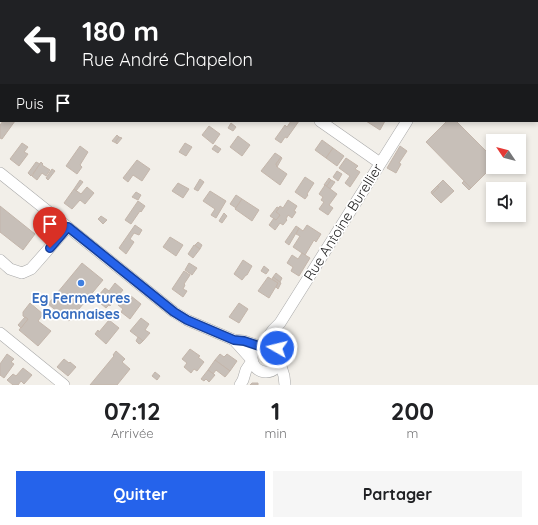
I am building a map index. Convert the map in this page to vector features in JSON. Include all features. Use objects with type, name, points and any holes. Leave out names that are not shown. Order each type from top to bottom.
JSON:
[{"type":"street","points":[[321,122],[380,163]]},
{"type":"street","name":"Rue Antoine Burellier","points":[[261,345],[280,323],[406,122]]},
{"type":"street","points":[[0,173],[174,312],[187,320],[234,340],[261,345],[272,345],[277,348],[280,354],[284,385]]},
{"type":"street","points":[[0,260],[10,269],[22,273],[31,269],[68,227]]},
{"type":"street","name":"Rue Antoine Burellier","points":[[277,348],[280,323]]},
{"type":"street","points":[[0,333],[64,385]]},
{"type":"street","points":[[234,340],[252,360],[256,369],[266,373],[284,385]]},
{"type":"street","points":[[242,383],[254,352],[261,345]]},
{"type":"street","points":[[242,383],[275,370],[280,363]]},
{"type":"building","points":[[2,122],[14,122],[2,139],[0,138],[0,125]]},
{"type":"building","points":[[290,122],[298,122],[287,138],[285,137],[281,143],[275,139],[285,125],[287,127]]},
{"type":"building","points":[[368,122],[384,122],[380,130]]},
{"type":"building","points":[[446,122],[457,122],[486,151],[486,173],[471,188],[426,142]]},
{"type":"building","points":[[231,123],[236,127],[233,131],[228,128]]},
{"type":"building","points":[[209,126],[220,134],[213,144],[202,135]]},
{"type":"building","points":[[117,135],[119,137],[116,143],[112,141]]},
{"type":"building","points":[[238,136],[250,145],[242,156],[230,147]]},
{"type":"building","points":[[119,137],[122,138],[117,144],[116,141]]},
{"type":"building","points":[[322,140],[333,148],[326,158],[315,150]]},
{"type":"building","points":[[22,143],[28,147],[24,152],[28,154],[19,166],[10,159]]},
{"type":"building","points":[[185,143],[192,147],[186,156],[179,152]]},
{"type":"building","points":[[215,145],[221,149],[218,153],[212,149]]},
{"type":"building","points":[[80,146],[88,152],[80,165],[82,167],[77,174],[66,166]]},
{"type":"building","points":[[400,146],[407,151],[399,163],[401,164],[396,173],[387,168]]},
{"type":"building","points":[[333,148],[344,156],[337,166],[326,158]]},
{"type":"building","points":[[275,153],[281,157],[276,164],[277,167],[287,174],[280,185],[261,171]]},
{"type":"building","points":[[281,157],[282,158],[277,167],[276,164]]},
{"type":"building","points":[[346,158],[358,166],[355,169],[360,172],[350,187],[345,183],[350,176],[339,168]]},
{"type":"building","points":[[137,160],[150,169],[142,181],[133,175],[128,182],[123,178]]},
{"type":"building","points":[[36,162],[40,164],[31,176],[28,173]]},
{"type":"building","points":[[41,162],[43,164],[42,165],[50,170],[46,176],[42,173],[37,180],[32,176]]},
{"type":"building","points":[[52,169],[55,171],[48,180],[46,178]]},
{"type":"building","points":[[337,171],[342,174],[338,181],[333,177]]},
{"type":"building","points":[[305,177],[314,183],[305,199],[295,192]]},
{"type":"building","points":[[329,178],[331,180],[326,187],[324,185]]},
{"type":"building","points":[[200,179],[204,182],[198,191],[194,189]]},
{"type":"building","points":[[80,180],[83,182],[76,191],[74,189]]},
{"type":"building","points":[[331,180],[335,182],[330,189],[326,187]]},
{"type":"building","points":[[443,180],[454,191],[441,203],[432,194]]},
{"type":"building","points":[[464,181],[471,188],[469,190],[462,183]]},
{"type":"building","points":[[178,183],[189,189],[183,198],[172,191]]},
{"type":"building","points":[[325,185],[337,194],[329,205],[333,208],[328,215],[319,209],[324,202],[321,200],[323,197],[319,194]]},
{"type":"building","points":[[437,186],[439,187],[432,194],[431,192]]},
{"type":"building","points":[[87,187],[94,193],[85,204],[80,200],[72,209],[64,203],[74,189],[81,194]]},
{"type":"building","points":[[210,191],[226,201],[216,218],[211,215],[215,209],[203,201]]},
{"type":"building","points":[[136,192],[141,195],[138,200],[132,197]]},
{"type":"building","points":[[236,195],[242,199],[236,208],[230,204]]},
{"type":"building","points":[[242,199],[259,210],[252,221],[235,209]]},
{"type":"building","points":[[288,200],[297,206],[294,211],[296,212],[292,218],[288,215],[287,220],[283,225],[280,223],[275,230],[269,225],[274,218],[276,220],[280,215],[276,212],[280,206],[283,208]]},
{"type":"building","points":[[138,201],[145,206],[131,224],[125,220]]},
{"type":"building","points":[[0,206],[35,234],[23,250],[0,232]]},
{"type":"building","points":[[277,207],[279,208],[276,212],[280,215],[276,220],[270,216]]},
{"type":"building","points":[[224,213],[227,216],[222,223],[219,221]]},
{"type":"building","points":[[101,216],[107,220],[103,224],[98,219]]},
{"type":"building","points":[[135,225],[142,230],[139,235],[134,233],[130,239],[134,242],[126,254],[119,248]]},
{"type":"building","points":[[307,225],[321,234],[316,242],[314,240],[305,255],[293,247],[300,236],[296,234],[299,228],[303,231]]},
{"type":"building","points":[[296,226],[299,228],[289,245],[285,242]]},
{"type":"building","points":[[170,237],[183,245],[176,256],[163,247]]},
{"type":"building","points":[[198,242],[202,245],[200,249],[195,245]]},
{"type":"building","points":[[194,245],[200,249],[193,258],[188,254]]},
{"type":"building","points":[[302,253],[310,258],[299,276],[291,271],[293,267],[287,263],[292,255],[298,259]]},
{"type":"building","points":[[243,260],[252,266],[242,280],[234,274]]},
{"type":"building","points":[[82,263],[103,280],[69,321],[48,304]]},
{"type":"building","points":[[189,263],[197,268],[192,275],[185,270]]},
{"type":"building","points":[[264,266],[269,270],[266,274],[261,271]]},
{"type":"building","points":[[184,271],[190,275],[184,284],[183,289],[187,291],[183,297],[172,289]]},
{"type":"building","points":[[276,273],[282,278],[280,282],[273,277]]},
{"type":"building","points":[[268,277],[278,283],[269,298],[258,291]]},
{"type":"building","points":[[273,277],[281,283],[278,289],[276,287],[278,283],[272,279]]},
{"type":"building","points":[[115,283],[123,290],[110,306],[98,296],[105,288],[109,291]]},
{"type":"building","points":[[131,296],[141,304],[130,319],[121,312],[123,309],[118,305],[123,298],[127,301]]},
{"type":"building","points":[[102,300],[109,305],[106,308],[100,303]]},
{"type":"building","points":[[30,303],[43,314],[38,321],[51,331],[38,346],[19,330],[28,319],[23,316],[23,312]]},
{"type":"building","points":[[239,303],[248,309],[239,323],[229,317]]},
{"type":"building","points":[[25,317],[28,319],[21,328],[18,325]]},
{"type":"building","points":[[141,318],[149,324],[145,330],[150,333],[143,341],[130,331]]},
{"type":"building","points":[[109,320],[119,328],[106,344],[95,334],[98,330],[99,332]]},
{"type":"building","points":[[138,337],[143,341],[139,344],[136,341]]},
{"type":"building","points":[[190,349],[200,356],[198,357],[204,362],[197,371],[194,369],[191,373],[184,367],[187,363],[182,359]]},
{"type":"building","points":[[116,351],[125,359],[122,362],[130,369],[117,385],[90,385],[114,356],[113,355]]},
{"type":"building","points":[[7,354],[14,359],[11,362],[14,364],[4,378],[0,375],[0,364]]},
{"type":"building","points":[[220,354],[224,357],[227,354],[237,361],[230,371],[215,360]]},
{"type":"building","points":[[64,359],[76,367],[68,376],[57,367]]},
{"type":"building","points":[[215,360],[230,371],[225,377],[216,370],[213,374],[208,370]]},
{"type":"building","points":[[23,368],[32,375],[24,384],[21,381],[18,385],[13,385],[7,380],[13,374],[16,376]]},
{"type":"building","points":[[208,370],[215,375],[209,382],[206,379],[204,381],[201,379]]},
{"type":"building","points":[[155,372],[160,376],[157,380],[152,376]]},
{"type":"building","points":[[252,383],[258,383],[258,385],[250,385]]},
{"type":"place","name":"Eg Fermetures Roannaises","points":[[81,283]]},
{"type":"route","points":[[50,248],[68,227],[174,312],[187,320],[234,340],[244,341],[259,346],[269,344],[277,348]]}]
